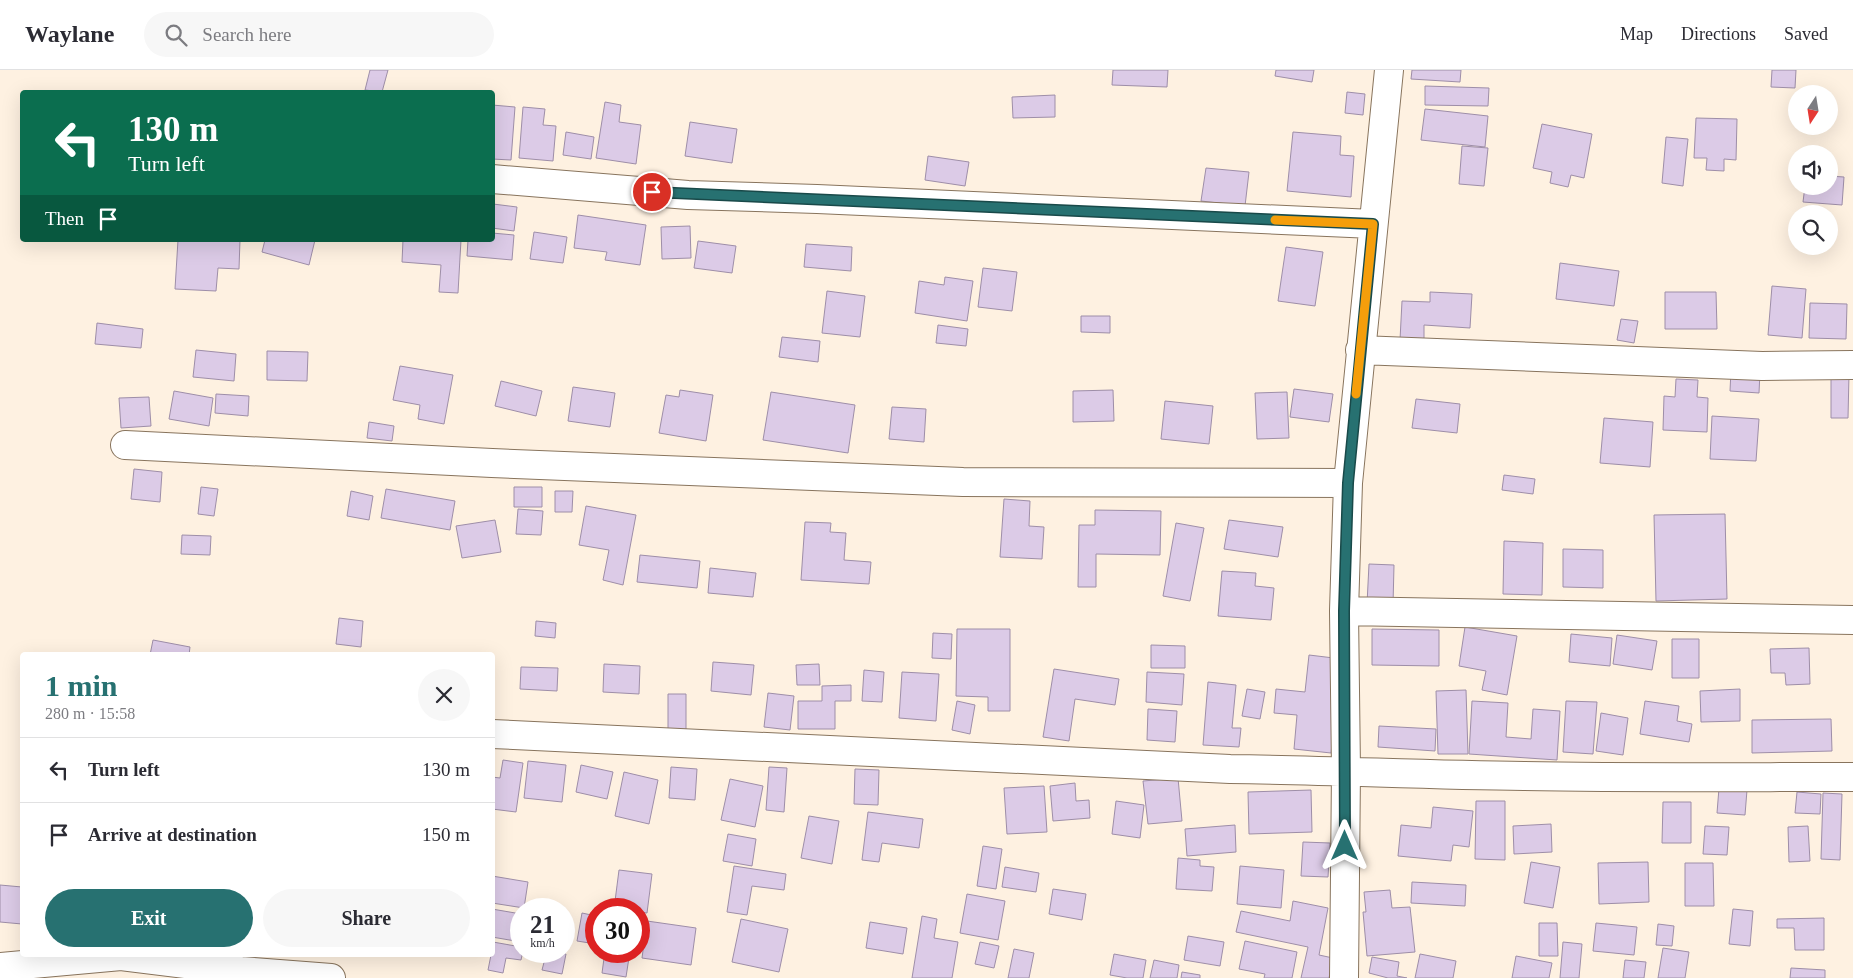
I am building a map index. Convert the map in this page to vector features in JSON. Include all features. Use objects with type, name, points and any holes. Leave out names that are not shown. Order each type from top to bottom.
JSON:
[{"type":"street","points":[[1344,978],[1346,770],[1344,611],[1348,483],[1388,70]]},
{"type":"street","points":[[495,179],[688,195],[1373,224]]},
{"type":"street","points":[[1360,350],[1762,366],[1853,365]]},
{"type":"street","points":[[125,445],[492,463],[963,482],[1348,483]]},
{"type":"street","points":[[1344,611],[1853,620]]},
{"type":"street","points":[[495,734],[1230,769],[1346,770],[1401,774],[1525,776],[1853,777]]},
{"type":"street","points":[[0,967],[110,957]]},
{"type":"street","points":[[129,957],[241,971],[330,978]]},
{"type":"building","points":[[370,70],[388,70],[383,90],[365,90]]},
{"type":"building","points":[[1113,70],[1168,70],[1167,87],[1112,85]]},
{"type":"building","points":[[1276,70],[1314,70],[1312,82],[1275,76]]},
{"type":"building","points":[[1412,70],[1461,70],[1460,82],[1411,79]]},
{"type":"building","points":[[1772,70],[1796,70],[1795,85],[1788,85],[1788,88],[1771,87]]},
{"type":"building","points":[[1425,86],[1489,88],[1488,106],[1425,105]]},
{"type":"building","points":[[1347,92],[1365,94],[1363,115],[1345,113]]},
{"type":"building","points":[[1055,95],[1055,117],[1013,118],[1012,97]]},
{"type":"building","points":[[605,102],[621,105],[619,122],[641,125],[636,164],[596,158]]},
{"type":"building","points":[[495,105],[515,107],[511,160],[495,159]]},
{"type":"building","points":[[523,107],[545,109],[543,125],[556,126],[553,161],[519,158]]},
{"type":"building","points":[[1425,109],[1488,116],[1485,147],[1421,140]]},
{"type":"building","points":[[1696,118],[1737,119],[1736,160],[1724,159],[1724,171],[1706,170],[1707,158],[1694,158]]},
{"type":"building","points":[[690,122],[737,129],[732,163],[685,156]]},
{"type":"building","points":[[1542,124],[1592,134],[1584,178],[1571,175],[1568,187],[1550,183],[1552,172],[1533,168]]},
{"type":"building","points":[[566,132],[594,137],[591,159],[563,155]]},
{"type":"building","points":[[1293,132],[1341,136],[1340,155],[1354,156],[1351,197],[1287,191]]},
{"type":"building","points":[[1666,137],[1688,139],[1683,186],[1662,183]]},
{"type":"building","points":[[1462,146],[1488,148],[1484,186],[1459,184]]},
{"type":"building","points":[[928,156],[969,162],[965,186],[925,180]]},
{"type":"building","points":[[1206,168],[1249,172],[1245,206],[1201,201]]},
{"type":"building","points":[[1838,177],[1844,177],[1842,205],[1803,202],[1804,195],[1838,195]]},
{"type":"building","points":[[495,204],[517,207],[514,231],[495,228]]},
{"type":"building","points":[[578,215],[646,225],[640,265],[605,260],[607,252],[574,248]]},
{"type":"building","points":[[690,226],[691,258],[662,259],[661,227]]},
{"type":"building","points":[[534,232],[567,237],[563,263],[530,259]]},
{"type":"building","points":[[495,233],[514,235],[512,260],[467,256],[468,242],[495,242]]},
{"type":"building","points":[[698,241],[736,246],[732,273],[694,268]]},
{"type":"building","points":[[178,242],[240,242],[239,269],[218,268],[216,291],[175,289]]},
{"type":"building","points":[[264,242],[315,242],[309,265],[262,252]]},
{"type":"building","points":[[403,242],[461,242],[458,293],[439,292],[441,265],[402,262]]},
{"type":"building","points":[[806,244],[852,247],[851,271],[804,267]]},
{"type":"building","points":[[1286,247],[1323,252],[1315,306],[1278,301]]},
{"type":"building","points":[[1560,263],[1619,271],[1614,306],[1556,299]]},
{"type":"building","points":[[983,268],[1017,272],[1012,311],[978,307]]},
{"type":"building","points":[[945,277],[973,281],[967,321],[915,313],[919,281],[944,285]]},
{"type":"building","points":[[1772,286],[1806,289],[1802,338],[1768,335]]},
{"type":"building","points":[[827,291],[865,296],[860,337],[822,333]]},
{"type":"building","points":[[1430,292],[1472,294],[1470,328],[1424,325],[1424,341],[1400,340],[1402,301],[1430,302]]},
{"type":"building","points":[[1665,292],[1716,292],[1717,329],[1665,329]]},
{"type":"building","points":[[1810,303],[1847,304],[1846,339],[1809,338]]},
{"type":"building","points":[[1081,316],[1110,316],[1110,333],[1081,332]]},
{"type":"building","points":[[1621,319],[1638,321],[1634,343],[1617,340]]},
{"type":"building","points":[[97,323],[143,329],[141,348],[95,344]]},
{"type":"building","points":[[938,325],[968,329],[966,346],[936,343]]},
{"type":"building","points":[[782,337],[820,341],[818,362],[779,357]]},
{"type":"building","points":[[196,350],[236,354],[234,381],[193,377]]},
{"type":"building","points":[[267,351],[308,352],[307,381],[267,380]]},
{"type":"building","points":[[400,366],[453,375],[444,424],[418,419],[420,405],[393,400]]},
{"type":"building","points":[[1731,370],[1760,372],[1759,393],[1730,391]]},
{"type":"building","points":[[1831,373],[1849,374],[1848,418],[1831,418]]},
{"type":"building","points":[[1676,379],[1698,380],[1697,397],[1708,398],[1707,432],[1663,430],[1664,396],[1675,397]]},
{"type":"building","points":[[501,381],[542,391],[536,416],[495,406]]},
{"type":"building","points":[[573,387],[615,393],[610,427],[568,421]]},
{"type":"building","points":[[1294,389],[1333,394],[1329,422],[1290,417]]},
{"type":"building","points":[[680,390],[713,395],[706,441],[659,433],[666,395],[679,397]]},
{"type":"building","points":[[1113,390],[1114,421],[1073,422],[1073,391]]},
{"type":"building","points":[[174,391],[213,398],[209,426],[169,419]]},
{"type":"building","points":[[771,392],[855,405],[848,453],[763,440]]},
{"type":"building","points":[[1287,392],[1289,438],[1257,439],[1255,393]]},
{"type":"building","points":[[216,394],[249,396],[248,416],[215,413]]},
{"type":"building","points":[[149,397],[151,426],[121,428],[119,398]]},
{"type":"building","points":[[1416,399],[1460,404],[1457,433],[1412,428]]},
{"type":"building","points":[[1165,401],[1213,406],[1209,444],[1161,439]]},
{"type":"building","points":[[892,407],[926,409],[924,442],[889,439]]},
{"type":"building","points":[[1712,416],[1759,419],[1756,461],[1710,459]]},
{"type":"building","points":[[1604,418],[1653,422],[1650,467],[1600,463]]},
{"type":"building","points":[[369,422],[394,426],[392,441],[367,438]]},
{"type":"building","points":[[134,469],[162,472],[160,502],[131,499]]},
{"type":"building","points":[[1504,475],[1535,479],[1533,494],[1502,490]]},
{"type":"building","points":[[201,487],[218,489],[214,516],[198,514]]},
{"type":"building","points":[[514,487],[542,487],[542,507],[514,507]]},
{"type":"building","points":[[386,489],[455,501],[450,530],[381,518]]},
{"type":"building","points":[[351,491],[373,496],[369,520],[347,516]]},
{"type":"building","points":[[555,491],[573,491],[572,512],[555,512]]},
{"type":"building","points":[[1004,499],[1030,501],[1029,526],[1044,527],[1042,559],[1000,557]]},
{"type":"building","points":[[586,506],[636,515],[623,585],[603,580],[609,550],[579,545]]},
{"type":"building","points":[[518,509],[543,511],[541,535],[516,534]]},
{"type":"building","points":[[1095,510],[1161,511],[1160,555],[1096,554],[1096,587],[1078,587],[1079,525],[1095,525]]},
{"type":"building","points":[[1725,514],[1727,599],[1656,601],[1654,515]]},
{"type":"building","points":[[495,520],[501,552],[462,558],[456,526]]},
{"type":"building","points":[[1229,520],[1283,527],[1278,557],[1224,549]]},
{"type":"building","points":[[805,522],[831,523],[830,532],[846,533],[844,560],[871,562],[869,584],[801,580]]},
{"type":"building","points":[[1176,523],[1204,528],[1190,601],[1163,596]]},
{"type":"building","points":[[182,535],[211,536],[210,555],[181,554]]},
{"type":"building","points":[[1504,541],[1543,543],[1542,595],[1503,594]]},
{"type":"building","points":[[1563,549],[1603,550],[1603,588],[1563,587]]},
{"type":"building","points":[[640,555],[700,561],[697,588],[637,582]]},
{"type":"building","points":[[1369,564],[1394,565],[1393,605],[1367,604]]},
{"type":"building","points":[[710,568],[756,573],[753,597],[708,593]]},
{"type":"building","points":[[1222,571],[1256,573],[1255,586],[1274,588],[1271,620],[1218,616]]},
{"type":"building","points":[[339,618],[363,621],[361,647],[336,644]]},
{"type":"building","points":[[536,621],[556,623],[555,638],[535,636]]},
{"type":"building","points":[[1465,627],[1517,636],[1507,695],[1482,690],[1486,671],[1459,666]]},
{"type":"building","points":[[957,629],[1010,629],[1010,711],[988,711],[988,697],[956,696]]},
{"type":"building","points":[[1372,629],[1439,630],[1439,666],[1372,665]]},
{"type":"building","points":[[933,633],[952,634],[951,659],[932,658]]},
{"type":"building","points":[[1571,634],[1612,638],[1610,666],[1569,662]]},
{"type":"building","points":[[1617,635],[1657,641],[1652,670],[1613,664]]},
{"type":"building","points":[[1672,639],[1699,639],[1699,678],[1672,678]]},
{"type":"building","points":[[153,640],[190,647],[189,652],[151,652]]},
{"type":"building","points":[[1151,645],[1185,646],[1185,668],[1151,668]]},
{"type":"building","points":[[1809,648],[1810,684],[1786,685],[1785,673],[1771,673],[1770,649]]},
{"type":"building","points":[[1309,655],[1342,659],[1331,753],[1294,749],[1297,715],[1274,713],[1276,689],[1305,692]]},
{"type":"building","points":[[713,662],[754,665],[751,695],[711,691]]},
{"type":"building","points":[[604,664],[640,666],[639,694],[603,692]]},
{"type":"building","points":[[819,664],[820,685],[797,685],[796,665]]},
{"type":"building","points":[[521,667],[558,668],[557,691],[520,689]]},
{"type":"building","points":[[1054,669],[1119,679],[1115,705],[1075,699],[1069,741],[1043,737]]},
{"type":"building","points":[[864,670],[884,672],[882,702],[862,701]]},
{"type":"building","points":[[902,672],[939,674],[936,721],[899,718]]},
{"type":"building","points":[[1147,672],[1184,674],[1182,705],[1146,702]]},
{"type":"building","points":[[1208,682],[1236,685],[1232,728],[1241,728],[1239,747],[1203,745]]},
{"type":"building","points":[[851,685],[851,701],[835,701],[835,729],[798,729],[798,701],[822,701],[822,686]]},
{"type":"building","points":[[1247,689],[1265,692],[1260,719],[1242,716]]},
{"type":"building","points":[[1740,689],[1740,721],[1701,722],[1700,691]]},
{"type":"building","points":[[1466,690],[1468,754],[1438,754],[1436,691]]},
{"type":"building","points":[[768,693],[794,696],[790,730],[764,727]]},
{"type":"building","points":[[668,694],[686,694],[686,732],[668,732]]},
{"type":"building","points":[[957,701],[975,705],[970,734],[952,730]]},
{"type":"building","points":[[1472,701],[1508,703],[1506,737],[1531,739],[1533,709],[1560,711],[1557,760],[1469,754]]},
{"type":"building","points":[[1566,701],[1597,702],[1593,754],[1563,752]]},
{"type":"building","points":[[1645,701],[1679,706],[1677,721],[1692,724],[1689,742],[1640,734]]},
{"type":"building","points":[[1148,709],[1177,711],[1175,742],[1147,740]]},
{"type":"building","points":[[1601,713],[1628,718],[1623,755],[1596,751]]},
{"type":"building","points":[[1831,719],[1832,751],[1752,753],[1752,720]]},
{"type":"building","points":[[1379,726],[1436,729],[1435,751],[1378,747]]},
{"type":"building","points":[[503,760],[523,763],[516,812],[495,809],[495,777],[500,778]]},
{"type":"building","points":[[528,761],[566,765],[562,802],[524,798]]},
{"type":"building","points":[[581,765],[613,772],[607,799],[576,792]]},
{"type":"building","points":[[671,767],[697,769],[695,800],[669,798]]},
{"type":"building","points":[[769,767],[787,768],[784,812],[766,810]]},
{"type":"building","points":[[855,769],[879,770],[878,805],[854,804]]},
{"type":"building","points":[[624,772],[658,780],[649,824],[615,816]]},
{"type":"building","points":[[1178,778],[1182,821],[1148,824],[1143,781]]},
{"type":"building","points":[[730,779],[763,786],[755,827],[721,820]]},
{"type":"building","points":[[1075,783],[1076,801],[1089,800],[1090,818],[1053,821],[1050,786]]},
{"type":"building","points":[[1044,786],[1047,832],[1007,834],[1004,788]]},
{"type":"building","points":[[1719,788],[1747,790],[1745,815],[1717,813]]},
{"type":"building","points":[[1311,790],[1312,832],[1249,834],[1248,792]]},
{"type":"building","points":[[1797,792],[1821,794],[1820,814],[1795,813]]},
{"type":"building","points":[[1823,793],[1842,794],[1840,860],[1821,859]]},
{"type":"building","points":[[1116,801],[1144,805],[1140,838],[1112,834]]},
{"type":"building","points":[[1476,801],[1505,801],[1505,860],[1475,859]]},
{"type":"building","points":[[1663,802],[1691,802],[1691,843],[1662,843]]},
{"type":"building","points":[[1433,807],[1473,811],[1469,847],[1453,845],[1451,861],[1398,856],[1401,825],[1431,828]]},
{"type":"building","points":[[868,812],[923,819],[919,848],[882,843],[879,862],[862,860]]},
{"type":"building","points":[[809,816],[839,821],[832,864],[801,858]]},
{"type":"building","points":[[1551,824],[1552,852],[1514,854],[1513,826]]},
{"type":"building","points":[[1235,825],[1236,852],[1187,856],[1185,829]]},
{"type":"building","points":[[1705,826],[1729,827],[1727,855],[1703,854]]},
{"type":"building","points":[[1808,826],[1810,861],[1789,862],[1788,827]]},
{"type":"building","points":[[728,834],[756,839],[752,866],[723,861]]},
{"type":"building","points":[[1303,842],[1330,843],[1328,877],[1301,876]]},
{"type":"building","points":[[983,846],[1002,849],[996,889],[977,886]]},
{"type":"building","points":[[1178,858],[1200,860],[1200,866],[1214,867],[1212,891],[1176,889]]},
{"type":"building","points":[[1531,862],[1560,867],[1553,908],[1524,903]]},
{"type":"building","points":[[1648,862],[1649,902],[1599,904],[1598,863]]},
{"type":"building","points":[[1685,863],[1713,863],[1714,906],[1685,906]]},
{"type":"building","points":[[734,866],[786,874],[784,890],[752,886],[747,915],[727,912]]},
{"type":"building","points":[[1240,866],[1284,870],[1281,908],[1237,904]]},
{"type":"building","points":[[1005,867],[1039,873],[1036,892],[1002,887]]},
{"type":"building","points":[[619,870],[652,874],[649,898],[615,898]]},
{"type":"building","points":[[495,876],[528,882],[526,898],[510,898],[510,906],[495,903]]},
{"type":"building","points":[[1412,882],[1466,885],[1465,906],[1411,903]]},
{"type":"building","points":[[0,885],[20,887],[20,924],[0,922]]},
{"type":"building","points":[[1053,889],[1086,894],[1082,920],[1049,914]]},
{"type":"building","points":[[1390,890],[1392,908],[1410,907],[1415,952],[1367,956],[1363,912],[1366,912],[1364,892]]},
{"type":"building","points":[[967,894],[1005,901],[998,940],[960,933]]},
{"type":"building","points":[[1293,901],[1328,908],[1319,955],[1333,958],[1329,978],[1301,978],[1308,947],[1236,932],[1241,911],[1290,921]]},
{"type":"building","points":[[1733,909],[1753,911],[1750,946],[1729,944]]},
{"type":"building","points":[[495,910],[510,912],[510,940],[495,938]]},
{"type":"building","points":[[582,913],[585,914],[585,942],[577,941]]},
{"type":"building","points":[[922,916],[937,919],[934,938],[958,942],[952,978],[912,978]]},
{"type":"building","points":[[1824,918],[1824,950],[1795,950],[1794,928],[1777,928],[1777,919]]},
{"type":"building","points":[[741,919],[788,929],[779,972],[732,962]]},
{"type":"building","points":[[650,921],[696,928],[691,965],[650,959]]},
{"type":"building","points":[[870,922],[907,928],[903,954],[866,948]]},
{"type":"building","points":[[1539,923],[1557,923],[1558,956],[1539,956]]},
{"type":"building","points":[[1596,923],[1637,927],[1634,955],[1593,951]]},
{"type":"building","points":[[1658,924],[1674,926],[1672,946],[1656,945]]},
{"type":"building","points":[[1188,936],[1224,942],[1220,966],[1184,960]]},
{"type":"building","points":[[1245,941],[1297,952],[1292,978],[1264,978],[1265,974],[1239,969]]},
{"type":"building","points":[[495,942],[510,945],[510,959],[506,958],[503,973],[488,970],[491,957],[495,957]]},
{"type":"building","points":[[980,942],[999,946],[994,968],[975,964]]},
{"type":"building","points":[[1563,942],[1582,944],[1579,978],[1560,978]]},
{"type":"building","points":[[1663,948],[1689,952],[1685,978],[1658,978]]},
{"type":"building","points":[[1014,949],[1034,953],[1029,978],[1008,978]]},
{"type":"building","points":[[1114,954],[1146,960],[1143,978],[1110,975]]},
{"type":"building","points":[[1420,954],[1456,961],[1453,978],[1415,978]]},
{"type":"building","points":[[1516,956],[1552,963],[1549,978],[1512,978]]},
{"type":"building","points":[[1372,957],[1399,962],[1397,976],[1407,978],[1388,978],[1369,973]]},
{"type":"building","points":[[1154,960],[1179,965],[1177,978],[1150,978]]},
{"type":"building","points":[[1625,960],[1646,962],[1644,978],[1623,978]]},
{"type":"building","points":[[544,963],[564,963],[562,974],[542,970]]},
{"type":"building","points":[[603,963],[628,963],[626,977],[602,973]]},
{"type":"building","points":[[1791,968],[1825,970],[1825,978],[1790,978]]},
{"type":"building","points":[[1182,972],[1200,975],[1200,978],[1181,978]]},
{"type":"slow traffic","points":[[1275,220],[1373,224],[1356,394]]},
{"type":"route","points":[[652,192],[1373,224],[1348,483],[1344,611],[1345,846]]}]
